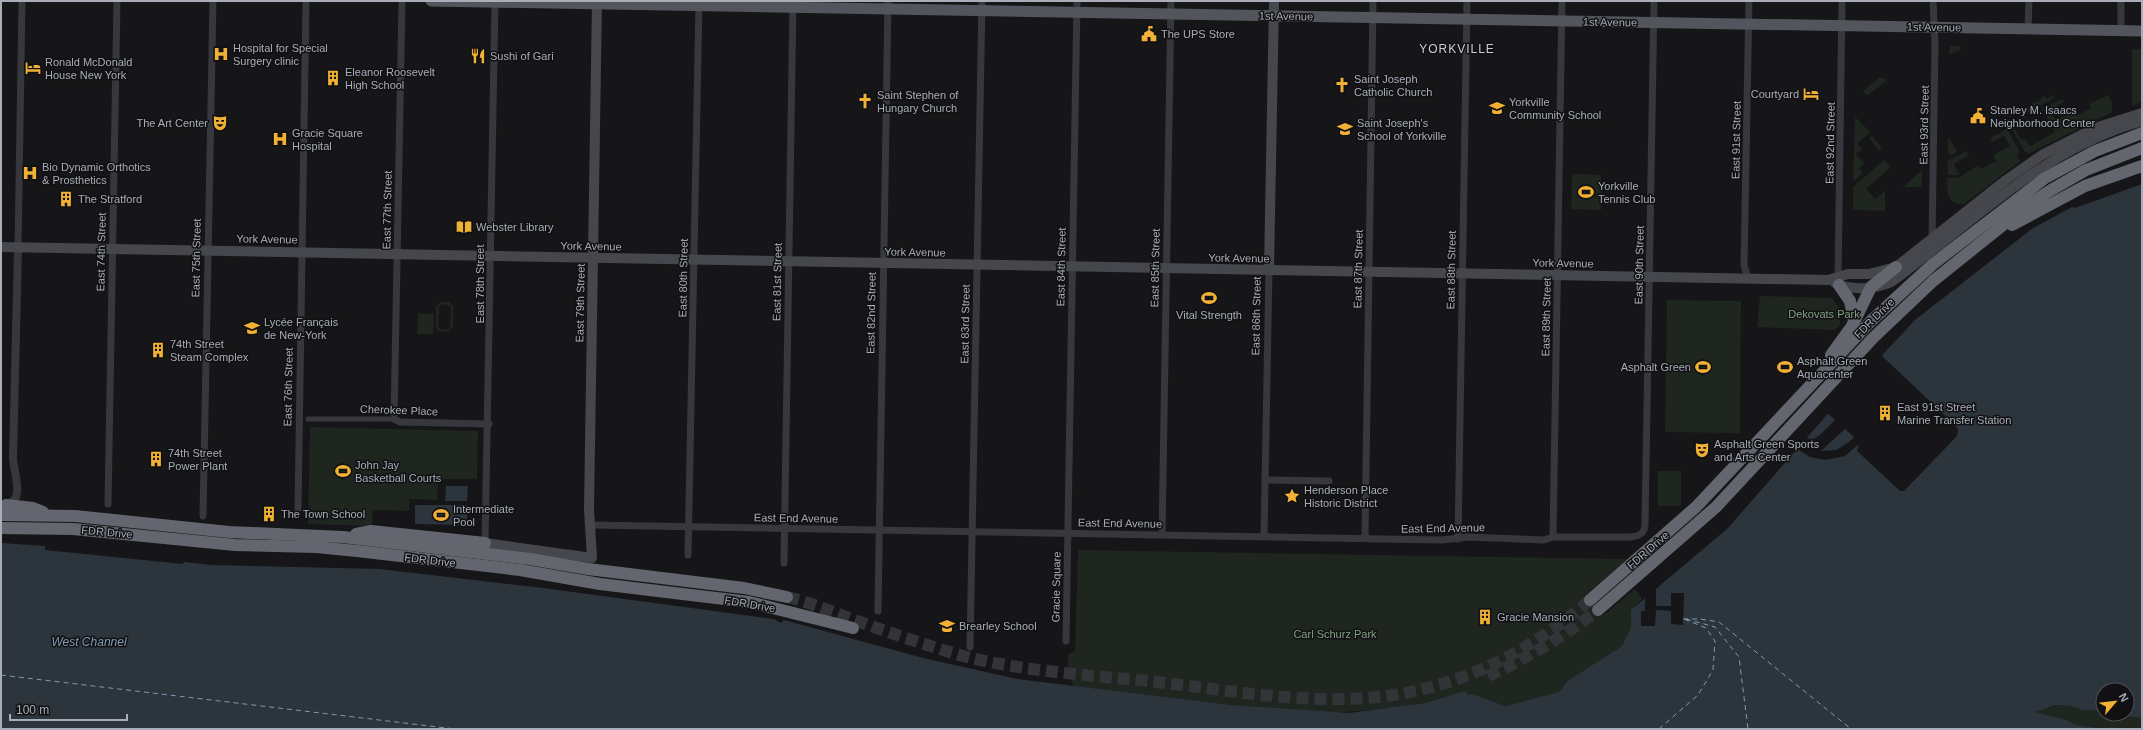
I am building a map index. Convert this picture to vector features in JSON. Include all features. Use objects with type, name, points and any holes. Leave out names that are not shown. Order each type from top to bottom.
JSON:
[{"type":"highway","name":"FDR Drive","points":[[1590,600],[1696,507],[1871,321],[1911,283],[2022,194],[2045,178],[2083,156],[2142,133]]},
{"type":"highway","name":"FDR Drive","points":[[1598,610],[1716,507],[1893,318],[1933,281],[2028,205],[2073,176],[2112,158],[2142,148]]},
{"type":"highway","points":[[1986,239],[2085,186],[2142,166]]},
{"type":"highway","points":[[1813,383],[1854,321],[1871,288],[1896,267]]},
{"type":"highway","points":[[1835,281],[1850,302],[1854,321]]},
{"type":"highway","name":"FDR Drive","points":[[3,508],[33,508],[52,516],[102,518],[229,532],[343,536],[530,559],[588,569],[744,588],[787,597]]},
{"type":"highway","name":"FDR Drive","points":[[1,528],[73,529],[235,545],[316,547],[364,551],[520,570],[600,584],[748,602],[853,628]]},
{"type":"highway","points":[[343,536],[371,531],[485,543]]},
{"type":"main road","name":"1st Avenue","points":[[431,1],[982,6],[1076,12],[1842,27],[1934,27],[2142,31]]},
{"type":"main road","name":"East 86th Street","points":[[1269,270],[1274,1]]},
{"type":"main road","name":"East 79th Street","points":[[485,543],[592,558],[590,525],[597,2]]},
{"type":"main road","points":[[1932,250],[2040,167],[2142,112]]},
{"type":"main road","points":[[1932,239],[2033,161],[2083,134],[2121,123],[2142,121]]},
{"type":"main road","name":"York Avenue","points":[[1835,281],[1896,267],[1932,239]]},
{"type":"main road","name":"York Avenue","points":[[1,247],[397,253],[883,264],[1748,278],[1835,281],[1871,288],[1891,282],[1932,250]]},
{"type":"street","points":[[3,508],[15,496],[18,488],[13,458],[22,1]]},
{"type":"street","name":"East 74th Street","points":[[108,504],[117,1]]},
{"type":"street","name":"East 75th Street","points":[[202,516],[213,1]]},
{"type":"street","name":"East 76th Street","points":[[298,509],[306,1]]},
{"type":"street","name":"East 77th Street","points":[[394,419],[402,1]]},
{"type":"street","name":"East 84th Street","points":[[1068,533],[1077,1]]},
{"type":"street","name":"East 85th Street","points":[[1162,535],[1171,1]]},
{"type":"street","name":"East 87th Street","points":[[1365,538],[1368,272],[1374,1]]},
{"type":"street","name":"East 88th Street","points":[[1458,539],[1467,1]]},
{"type":"street","name":"East 89th Street","points":[[1553,537],[1562,1]]},
{"type":"street","name":"East 90th Street","points":[[1645,528],[1654,1]]},
{"type":"street","name":"East 91st Street","points":[[1748,278],[1744,265],[1749,1]]},
{"type":"street","name":"East 92nd Street","points":[[1835,281],[1842,1]]},
{"type":"street","name":"East 93rd Street","points":[[1932,250],[1935,109],[1933,1]]},
{"type":"street","points":[[2028,29],[2029,1]]},
{"type":"street","points":[[2120,31],[2121,1]]},
{"type":"street","name":"East 78th Street","points":[[485,543],[489,424],[495,2]]},
{"type":"street","name":"East 80th Street","points":[[688,555],[699,3]]},
{"type":"street","name":"East 81st Street","points":[[784,563],[793,4]]},
{"type":"street","name":"East 82nd Street","points":[[878,611],[878,530],[888,5]]},
{"type":"street","name":"East 83rd Street","points":[[970,647],[982,6]]},
{"type":"street","name":"East 86th Street","points":[[1264,536],[1269,270]]},
{"type":"street","name":"Cherokee Place","points":[[308,420],[394,419],[400,422],[489,424]]},
{"type":"street","points":[[1265,480],[1329,481]]},
{"type":"street","name":"East End Avenue","points":[[590,525],[1544,540],[1553,537],[1635,537],[1643,533],[1645,528]]},
{"type":"street","name":"Gracie Square","points":[[1066,641],[1068,533]]},
{"type":"green space","points":[[1950,46],[1960,46],[1961,49],[1949,55]]},
{"type":"green space","points":[[2132,49],[2142,49],[2142,102],[2132,106]]},
{"type":"green space","points":[[1880,77],[1887,80],[1867,96],[1863,91]]},
{"type":"green space","points":[[2053,95],[2054,98],[2020,117],[2017,111],[2022,108],[2023,110],[2034,102],[2035,103],[2042,99],[2042,97],[2045,96],[2047,99]]},
{"type":"green space","points":[[2108,95],[2112,102],[2112,112],[2028,154],[2025,152],[2011,127],[2013,126],[2021,140],[2025,139],[2030,146],[2055,132],[2043,109],[2062,99],[2064,102],[2050,110],[2056,121],[2073,110],[2076,116],[2091,108],[2089,104]]},
{"type":"green space","points":[[1928,116],[1932,117],[1931,128],[1921,128],[1922,121]]},
{"type":"green space","points":[[1855,117],[1870,132],[1857,144],[1862,149],[1856,154],[1864,163],[1859,168],[1863,173],[1853,180]]},
{"type":"green space","points":[[2007,129],[2020,152],[2017,154],[2020,161],[1964,204],[1958,204],[1951,200],[1947,188],[1947,178],[1960,177],[1978,165],[1981,169],[1996,161],[1993,155],[2010,146],[2004,136],[1992,142],[1990,138]]},
{"type":"green space","points":[[1872,136],[1882,147],[1879,150],[1869,138]]},
{"type":"green space","points":[[1948,136],[1957,152],[1950,156],[1948,153]]},
{"type":"green space","points":[[1966,151],[1969,155],[1954,164],[1960,175],[1948,175],[1947,161]]},
{"type":"green space","points":[[1884,160],[1891,167],[1866,189],[1875,199],[1885,191],[1885,211],[1853,210],[1853,187]]},
{"type":"green space","points":[[1922,170],[1922,187],[1903,187]]},
{"type":"green space","name":"Yorkville Tennis Club","points":[[1572,174],[1601,175],[1601,210],[1571,209]]},
{"type":"green space","name":"Dekovats Park","points":[[1760,296],[1832,298],[1840,309],[1840,324],[1835,330],[1757,327]]},
{"type":"green space","name":"Asphalt Green","points":[[1667,300],[1741,301],[1740,433],[1665,432]]},
{"type":"green space","points":[[440,302],[449,302],[453,306],[453,327],[448,332],[439,331],[436,328],[436,307]],"holes":[[[442,304],[451,307],[450,327],[447,330],[440,329],[438,326],[439,307]]]},
{"type":"green space","points":[[418,313],[434,314],[433,334],[417,334]]},
{"type":"green space","points":[[310,427],[478,431],[477,479],[438,479],[437,500],[409,499],[409,511],[373,510],[372,526],[308,524]]},
{"type":"green space","points":[[1658,471],[1681,471],[1681,506],[1658,506]]},
{"type":"green space","name":"Carl Schurz Park","points":[[1078,550],[1627,559],[1586,595],[1602,616],[1635,589],[1642,599],[1631,610],[1631,628],[1622,646],[1563,687],[1559,692],[1505,706],[1468,695],[1465,692],[1446,698],[1397,708],[1332,713],[1232,705],[1073,686],[1068,666],[1068,655],[1075,650]]},
{"type":"green space","points":[[2055,705],[2071,706],[2082,710],[2095,711],[2095,722],[2135,722],[2135,717],[2142,718],[2142,729],[2105,729],[2076,725],[2067,720],[2036,712]]},
{"type":"water","name":"West Channel","points":[[2142,184],[2142,718],[2135,717],[2135,682],[2095,682],[2095,711],[2082,710],[2071,706],[2055,705],[2036,712],[2067,720],[2076,725],[2105,729],[1,729],[1,543],[45,546],[45,550],[183,564],[184,562],[212,565],[380,569],[543,588],[774,619],[781,623],[784,620],[923,658],[1017,679],[1232,705],[1349,713],[1425,703],[1465,691],[1468,695],[1472,694],[1505,706],[1559,692],[1568,681],[1622,646],[1631,628],[1631,610],[1728,528],[1831,410],[1915,320],[2033,228],[2072,207],[2075,208]]},
{"type":"water","points":[[446,486],[468,486],[467,501],[445,501]]},
{"type":"water","name":"Intermediate Pool","points":[[415,505],[467,505],[467,525],[415,524]]},
{"type":"pier","points":[[1881,355],[1956,426],[1958,430],[1957,436],[1904,491],[1900,491],[1857,451],[1859,444],[1845,456],[1825,460],[1810,457],[1796,448],[1805,437],[1812,440],[1820,435],[1835,420],[1827,413]],"holes":[[[1845,429],[1854,437],[1836,450],[1821,451]]]},
{"type":"pier","points":[[1656,587],[1656,606],[1671,606],[1671,593],[1684,593],[1683,625],[1671,624],[1671,611],[1656,610],[1655,626],[1641,626],[1641,611],[1645,611],[1645,596]]},
{"type":"ferry route","points":[[1683,619],[1700,619],[1719,622],[1851,729]]},
{"type":"ferry route","points":[[1659,729],[1698,695],[1713,670],[1715,641],[1706,628],[1684,619]]},
{"type":"ferry route","points":[[1686,619],[1715,627],[1739,657],[1748,729]]},
{"type":"ferry route","points":[[1,675],[455,729]]},
{"type":"tunnel","points":[[787,597],[816,605],[875,627],[963,656],[1011,666],[1252,694],[1325,699],[1349,699],[1416,691],[1448,682],[1478,671],[1508,657],[1536,640],[1590,600]]},
{"type":"tunnel","points":[[1488,676],[1517,662],[1544,646],[1572,629],[1598,610]]},
{"type":"place","name":"The UPS Store","points":[[1149,34]]},
{"type":"place","name":"Hospital for Special Surgery clinic","points":[[221,54]]},
{"type":"place","name":"Sushi of Gari","points":[[478,56]]},
{"type":"place","name":"Ronald McDonald House New York","points":[[33,68]]},
{"type":"place","name":"Eleanor Roosevelt High School","points":[[333,78]]},
{"type":"place","name":"Saint Joseph Catholic Church","points":[[1342,85]]},
{"type":"place","name":"Courtyard","points":[[1811,94]]},
{"type":"place","name":"Saint Stephen of Hungary Church","points":[[865,101]]},
{"type":"place","name":"Yorkville Community School","points":[[1497,108]]},
{"type":"place","name":"Stanley M. Isaacs Neighborhood Center","points":[[1978,116]]},
{"type":"place","name":"The Art Center","points":[[220,123]]},
{"type":"place","name":"Saint Joseph's School of Yorkville","points":[[1345,129]]},
{"type":"place","name":"Gracie Square Hospital","points":[[280,139]]},
{"type":"place","name":"Bio Dynamic Orthotics & Prosthetics","points":[[30,173]]},
{"type":"place","name":"Yorkville Tennis Club","points":[[1586,192]]},
{"type":"place","name":"The Stratford","points":[[66,199]]},
{"type":"place","name":"Webster Library","points":[[464,227]]},
{"type":"place","name":"Vital Strength","points":[[1209,298]]},
{"type":"place","name":"Lycée Français de New-York","points":[[252,328]]},
{"type":"place","name":"74th Street Steam Complex","points":[[158,350]]},
{"type":"place","name":"Asphalt Green","points":[[1703,367]]},
{"type":"place","name":"Asphalt Green Aquacenter","points":[[1785,367]]},
{"type":"place","name":"East 91st Street Marine Transfer Station","points":[[1885,413]]},
{"type":"place","name":"Asphalt Green Sports and Arts Center","points":[[1702,450]]},
{"type":"place","name":"74th Street Power Plant","points":[[156,459]]},
{"type":"place","name":"John Jay Basketball Courts","points":[[343,471]]},
{"type":"place","name":"Henderson Place Historic District","points":[[1292,496]]},
{"type":"place","name":"The Town School","points":[[269,514]]},
{"type":"place","name":"Intermediate Pool","points":[[441,515]]},
{"type":"place","name":"Gracie Mansion","points":[[1485,617]]},
{"type":"place","name":"Brearley School","points":[[947,626]]},
{"type":"district","name":"YORKVILLE","points":[[1457,49]]}]
